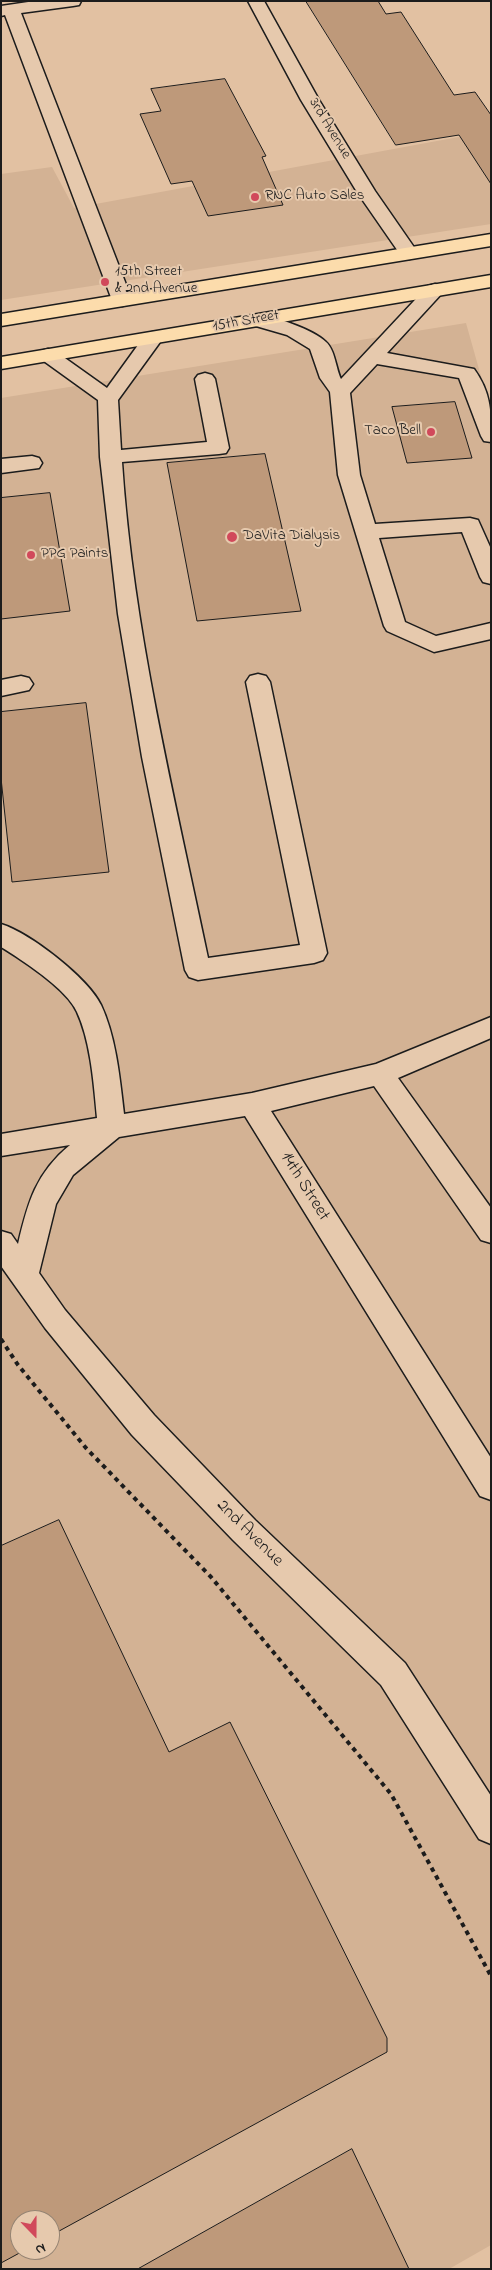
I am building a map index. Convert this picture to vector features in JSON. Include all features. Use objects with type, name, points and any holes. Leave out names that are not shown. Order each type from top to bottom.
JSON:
[{"type":"main road","points":[[1,320],[491,240]]},
{"type":"main road","name":"15th Street","points":[[1,363],[491,281]]},
{"type":"street","points":[[73,1],[6,10],[122,300]]},
{"type":"street","name":"3rd Avenue","points":[[256,1],[366,192],[408,253]]},
{"type":"street","points":[[340,392],[435,290]]},
{"type":"street","points":[[256,320],[294,331],[319,346],[330,378],[340,392],[349,475],[395,626],[434,644],[491,631]]},
{"type":"street","points":[[108,398],[115,392],[153,338]]},
{"type":"street","points":[[48,355],[108,398]]},
{"type":"street","points":[[373,357],[467,373],[475,388],[491,436]]},
{"type":"street","points":[[110,457],[219,448],[205,379]]},
{"type":"street","points":[[108,398],[110,457],[138,676],[198,970],[314,953],[258,682]]},
{"type":"street","points":[[1,466],[32,463]]},
{"type":"street","points":[[366,532],[470,525],[491,577]]},
{"type":"street","points":[[1,934],[41,960],[75,990],[89,1007],[105,1064],[112,1127]]},
{"type":"street","points":[[1,1145],[252,1104],[380,1074],[491,1027]]},
{"type":"street","points":[[380,1074],[491,1232]]},
{"type":"street","name":"14th Street","points":[[252,1104],[491,1486]]},
{"type":"street","points":[[24,1276],[42,1202],[63,1167],[112,1127]]},
{"type":"street","name":"2nd Avenue","points":[[1,1243],[55,1319],[143,1425],[244,1530],[393,1674],[491,1828]]},
{"type":"path","points":[[1,1339],[18,1365],[86,1448],[211,1577],[315,1700],[391,1794],[491,1976]]},
{"type":"shaded area","points":[[491,131],[491,224],[1,300],[1,174],[52,167],[74,208]]},
{"type":"shaded area","points":[[466,323],[491,412],[491,2245],[449,2269],[1,2269],[1,398]]},
{"type":"building","points":[[306,1],[378,1],[386,14],[401,12],[454,95],[475,92],[491,115],[491,184],[459,135],[396,145]]},
{"type":"building","points":[[225,79],[266,156],[262,157],[283,205],[208,216],[192,181],[171,184],[140,114],[161,111],[151,89]]},
{"type":"building","name":"Taco Bell","points":[[455,402],[472,458],[407,463],[392,407]]},
{"type":"building","name":"DaVita Dialysis","points":[[265,454],[301,611],[197,621],[167,463]]},
{"type":"building","name":"PPG Paints","points":[[50,493],[70,611],[1,619],[1,498]]},
{"type":"building","points":[[86,703],[109,872],[12,882],[1,778],[1,712]]},
{"type":"building","points":[[59,1520],[169,1752],[230,1722],[387,2038],[387,2052],[60,2231],[60,2210],[10,2210],[10,2258],[1,2263],[1,1546]]},
{"type":"building","points":[[352,2149],[409,2269],[138,2269]]},
{"type":"place","name":"RNC Auto Sales","points":[[255,197]]},
{"type":"place","name":"15th Street & 2nd Avenue","points":[[105,282]]},
{"type":"place","name":"Taco Bell","points":[[431,432]]},
{"type":"place","name":"DaVita Dialysis","points":[[232,537]]},
{"type":"place","name":"PPG Paints","points":[[31,555]]}]
